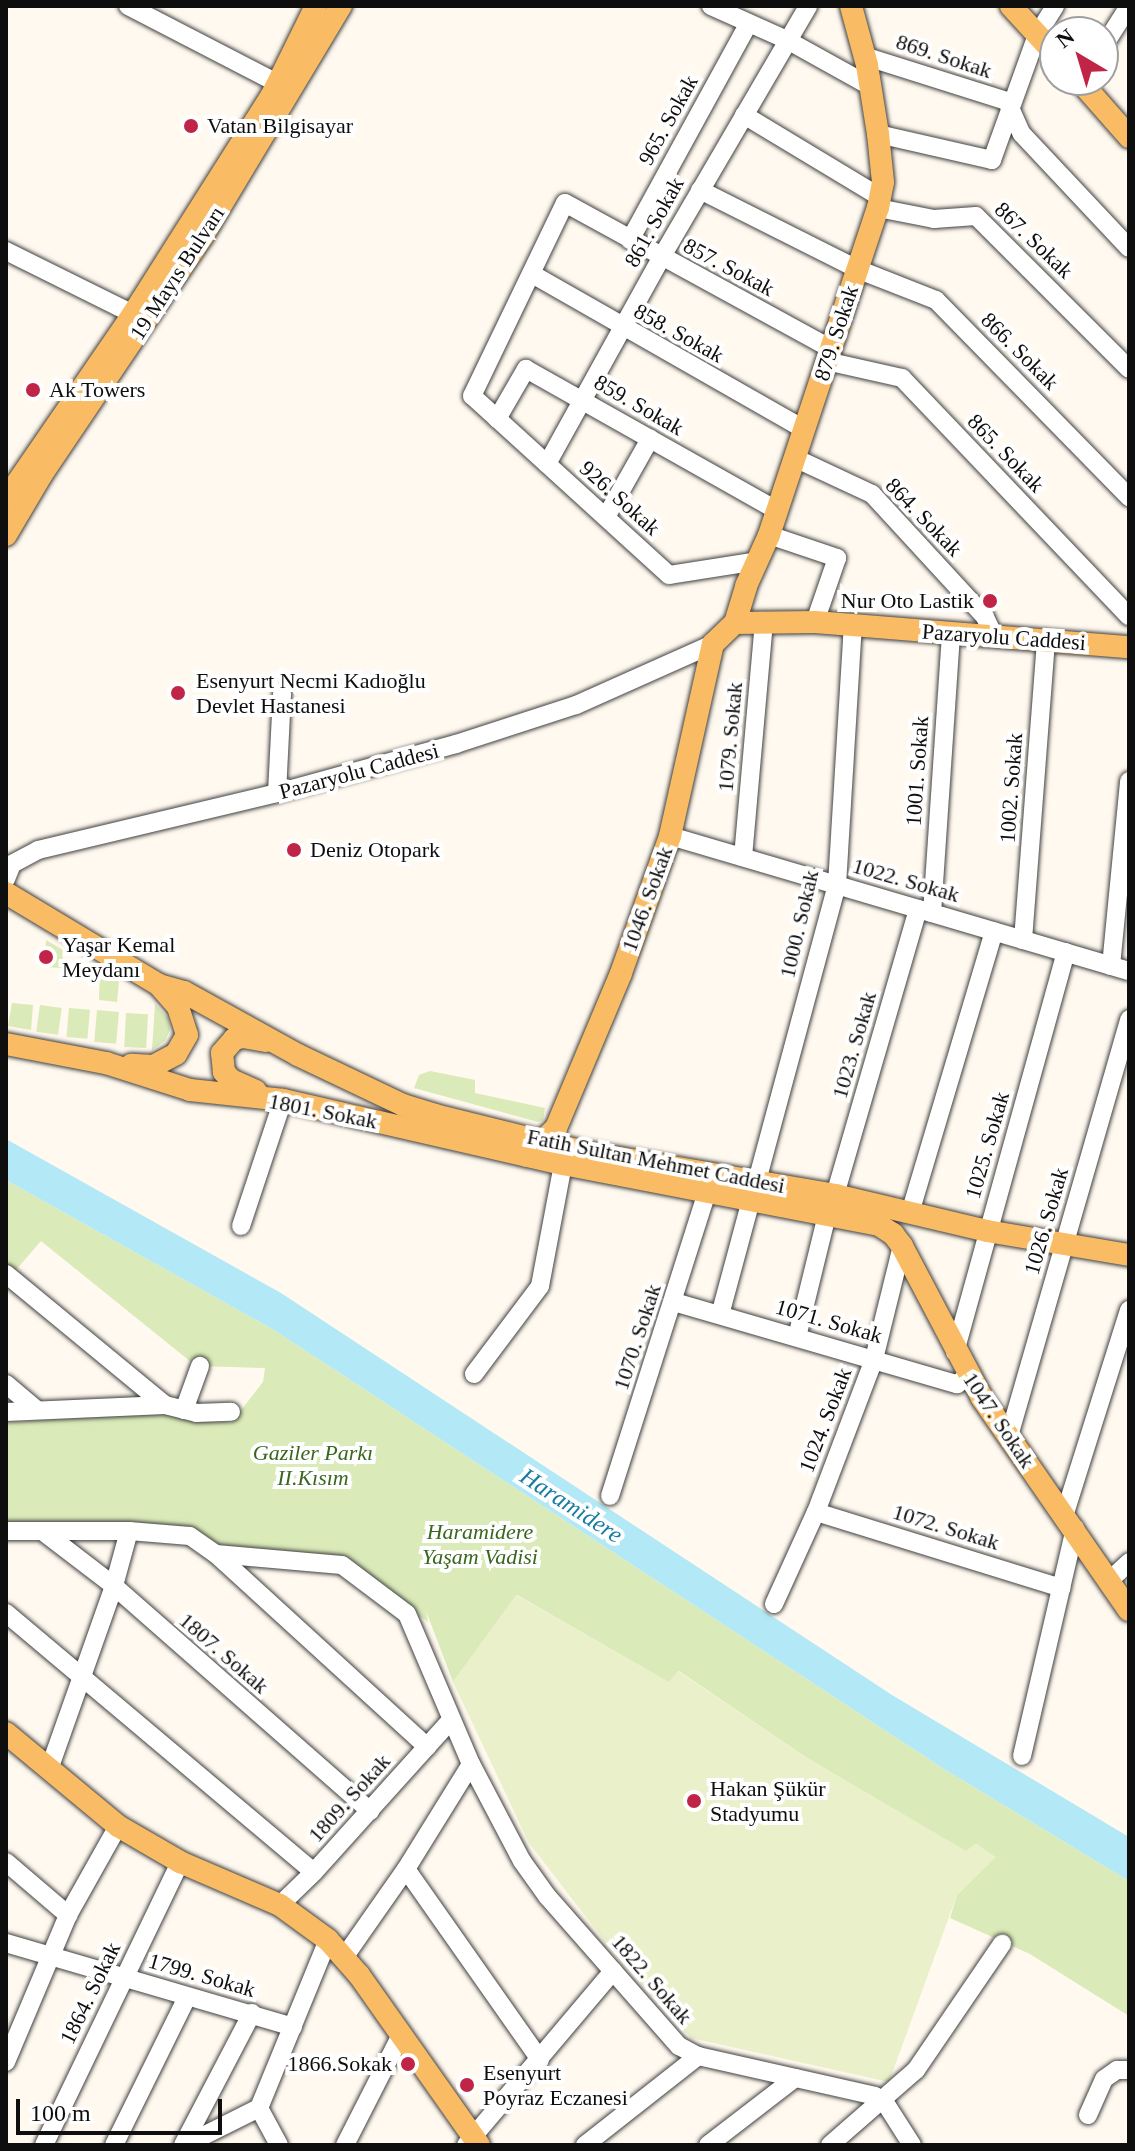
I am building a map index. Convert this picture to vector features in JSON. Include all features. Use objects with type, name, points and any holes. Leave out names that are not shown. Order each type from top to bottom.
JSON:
[{"type":"main road","name":"19 Mayıs Bulvarı","points":[[9,487],[133,314],[277,83],[316,6]]},
{"type":"main road","name":"19 Mayıs Bulvarı","points":[[6,535],[42,474],[202,237],[341,6]]},
{"type":"main road","name":"879. Sokak","points":[[713,644],[735,623],[769,535],[797,459],[828,354],[879,203],[883,182],[878,134],[864,56],[851,6]]},
{"type":"main road","points":[[1011,6],[1037,35]]},
{"type":"main road","points":[[1094,96],[1129,137]]},
{"type":"main road","name":"Pazaryolu Caddesi","points":[[735,623],[815,622],[1129,647]]},
{"type":"main road","name":"1046. Sokak","points":[[538,1152],[556,1128],[621,973],[670,836],[713,644]]},
{"type":"main road","points":[[6,1044],[106,1063],[153,1066],[176,1054],[183,1045],[187,1025],[178,1007],[159,985],[9,888]]},
{"type":"main road","name":"Fatih Sultan Mehmet Caddesi","points":[[159,985],[184,992],[279,1045],[403,1105],[538,1152],[563,1164],[707,1192],[754,1190]]},
{"type":"main road","points":[[279,1045],[243,1037],[227,1045],[221,1062],[231,1080],[283,1100]]},
{"type":"main road","name":"1801. Sokak","points":[[106,1063],[190,1090],[283,1100],[538,1152]]},
{"type":"main road","name":"Fatih Sultan Mehmet Caddesi","points":[[538,1152],[584,1152],[831,1205],[910,1213],[987,1231],[1129,1255]]},
{"type":"main road","name":"Fatih Sultan Mehmet Caddesi","points":[[831,1205],[879,1225]]},
{"type":"main road","name":"1047. Sokak","points":[[879,1225],[893,1234],[902,1246],[968,1376],[1129,1610]]},
{"type":"main road","points":[[6,1733],[118,1826],[180,1862],[280,1905],[328,1940],[345,1956],[472,2142]]},
{"type":"street","points":[[128,6],[277,83]]},
{"type":"street","points":[[711,6],[787,40],[870,86]]},
{"type":"street","name":"861. Sokak","points":[[547,464],[661,258],[808,6]]},
{"type":"street","points":[[878,134],[992,160],[1037,35],[1055,6]]},
{"type":"street","name":"965. Sokak","points":[[630,240],[749,23]]},
{"type":"street","name":"869. Sokak","points":[[864,56],[1007,101],[1022,134],[1129,248]]},
{"type":"street","name":"867. Sokak","points":[[744,115],[879,203],[934,219],[976,216],[1129,369]]},
{"type":"street","name":"866. Sokak","points":[[700,190],[857,269],[936,300],[1129,497]]},
{"type":"street","name":"857. Sokak","points":[[532,274],[565,203],[828,354]]},
{"type":"street","points":[[6,251],[133,314]]},
{"type":"street","name":"858. Sokak","points":[[532,274],[622,329],[805,430]]},
{"type":"street","name":"926. Sokak","points":[[532,274],[472,396],[669,575],[758,561]]},
{"type":"street","name":"865. Sokak","points":[[828,354],[902,378],[1129,616]]},
{"type":"street","name":"859. Sokak","points":[[497,419],[526,369],[778,511]]},
{"type":"street","points":[[606,517],[650,439]]},
{"type":"street","name":"864. Sokak","points":[[797,459],[872,494],[985,617],[994,636]]},
{"type":"street","points":[[769,535],[837,558],[815,622]]},
{"type":"street","name":"1079. Sokak","points":[[743,857],[764,621]]},
{"type":"street","name":"1000. Sokak","points":[[720,1315],[837,885],[853,625]]},
{"type":"street","name":"1001. Sokak","points":[[925,911],[951,633]]},
{"type":"street","name":"1002. Sokak","points":[[1023,940],[1046,639]]},
{"type":"street","name":"Pazaryolu Caddesi","points":[[9,888],[12,864],[38,850],[277,793],[456,744],[576,705],[713,644]]},
{"type":"street","points":[[277,793],[282,693]]},
{"type":"street","points":[[1120,968],[1129,781]]},
{"type":"street","name":"1022. Sokak","points":[[670,836],[1120,968]]},
{"type":"street","name":"1023. Sokak","points":[[797,1337],[831,1205],[925,911]]},
{"type":"street","points":[[910,1213],[994,931]]},
{"type":"street","name":"1025. Sokak","points":[[955,1352],[1066,952]]},
{"type":"street","name":"1026. Sokak","points":[[1009,1436],[1129,1019]]},
{"type":"street","points":[[241,1226],[283,1100]]},
{"type":"street","points":[[474,1374],[540,1286],[563,1164]]},
{"type":"street","name":"1070. Sokak","points":[[610,1496],[707,1192]]},
{"type":"street","name":"1024. Sokak","points":[[774,1604],[816,1512],[874,1359],[902,1246]]},
{"type":"street","points":[[6,1274],[165,1405]]},
{"type":"street","name":"1071. Sokak","points":[[674,1302],[957,1384],[968,1376]]},
{"type":"street","points":[[1022,1756],[1061,1588],[1070,1521],[1129,1310]]},
{"type":"street","points":[[184,1410],[200,1366]]},
{"type":"street","points":[[6,1384],[36,1409]]},
{"type":"street","points":[[6,1412],[165,1405],[184,1410],[231,1412]]},
{"type":"street","name":"1072. Sokak","points":[[816,1512],[1061,1588]]},
{"type":"street","points":[[6,1531],[129,1531],[190,1536],[216,1554],[427,1747]]},
{"type":"street","points":[[49,1770],[114,1586],[129,1531]]},
{"type":"street","name":"1807. Sokak","points":[[45,1533],[114,1586],[370,1811]]},
{"type":"street","name":"1822. Sokak","points":[[216,1554],[342,1565],[407,1614],[471,1764],[522,1861],[547,1896],[679,2046],[698,2056],[875,2096],[884,2101]]},
{"type":"street","points":[[1110,1580],[1129,1562]]},
{"type":"street","points":[[6,1613],[314,1872]]},
{"type":"street","name":"1809. Sokak","points":[[280,1905],[314,1872],[451,1720]]},
{"type":"street","points":[[345,1956],[406,1869],[471,1764]]},
{"type":"street","points":[[6,2062],[68,1915],[118,1826]]},
{"type":"street","points":[[6,1862],[68,1915]]},
{"type":"street","name":"1864. Sokak","points":[[44,2145],[180,1862]]},
{"type":"street","points":[[406,1869],[540,2060]]},
{"type":"street","points":[[184,2145],[259,2108],[328,1940]]},
{"type":"street","name":"1799. Sokak","points":[[6,1943],[293,2027]]},
{"type":"street","points":[[830,2145],[884,2101],[934,2049],[1002,1944]]},
{"type":"street","points":[[472,2142],[613,1971]]},
{"type":"street","points":[[114,2145],[187,1997]]},
{"type":"street","points":[[184,2145],[252,2013]]},
{"type":"street","points":[[345,2145],[401,2035]]},
{"type":"street","points":[[585,2145],[698,2056]]},
{"type":"street","points":[[1088,2115],[1104,2079],[1117,2070],[1129,2070]]},
{"type":"street","points":[[708,2145],[795,2078]]},
{"type":"street","points":[[884,2101],[912,2145]]},
{"type":"street","points":[[259,2108],[279,2145]]},
{"type":"green space","points":[[46,940],[63,950],[62,968],[44,967]]},
{"type":"green space","points":[[100,971],[119,982],[117,1002],[99,1000]]},
{"type":"green space","points":[[12,1003],[33,1005],[31,1030],[8,1026]]},
{"type":"green space","points":[[155,1004],[168,1018],[170,1030],[165,1041],[152,1050]]},
{"type":"green space","points":[[40,1005],[62,1008],[58,1035],[36,1032]]},
{"type":"green space","points":[[69,1008],[90,1010],[87,1039],[66,1037]]},
{"type":"green space","points":[[97,1010],[119,1012],[116,1044],[94,1042]]},
{"type":"green space","points":[[126,1013],[148,1014],[146,1048],[124,1047]]},
{"type":"green space","points":[[430,1071],[475,1080],[475,1093],[545,1108],[543,1120],[538,1122],[414,1088],[419,1075]]},
{"type":"green space","points":[[6,1180],[274,1330],[944,1769],[1129,1881],[1129,2016],[1030,1954],[950,1918],[957,1895],[995,1857],[976,1844],[967,1852],[807,1758],[679,1671],[670,1683],[517,1595],[453,1682],[426,1611],[428,1622],[341,1558],[223,1547],[198,1533],[6,1530],[6,1423],[149,1412],[231,1423],[263,1382],[265,1368],[196,1366],[41,1241],[15,1271],[6,1263]]},
{"type":"green space","name":"Hakan Şükür Stadyumu","points":[[516,1595],[669,1682],[678,1671],[807,1758],[966,1851],[975,1844],[996,1857],[957,1895],[889,2082],[691,2038],[616,1956],[529,1843],[453,1682]]},
{"type":"water","name":"Haramidere","points":[[6,1139],[281,1293],[892,1695],[1129,1837],[1129,1881],[944,1769],[274,1330],[6,1180]]},
{"type":"place","name":"Vatan Bilgisayar","points":[[191,126]]},
{"type":"place","name":"Ak Towers","points":[[33,390]]},
{"type":"place","name":"Nur Oto Lastik","points":[[990,601]]},
{"type":"place","name":"Esenyurt Necmi Kadıoğlu Devlet Hastanesi","points":[[178,693]]},
{"type":"place","name":"Deniz Otopark","points":[[294,850]]},
{"type":"place","name":"Yaşar Kemal Meydanı","points":[[46,957]]},
{"type":"place","name":"Hakan Şükür Stadyumu","points":[[694,1801]]},
{"type":"place","name":"1866.Sokak","points":[[408,2064]]},
{"type":"place","name":"Esenyurt Poyraz Eczanesi","points":[[467,2085]]},
{"type":"park label","name":"Gaziler Parkı II.Kısım","points":[[313,1464]]},
{"type":"park label","name":"Haramidere Yaşam Vadisi","points":[[480,1544]]}]
